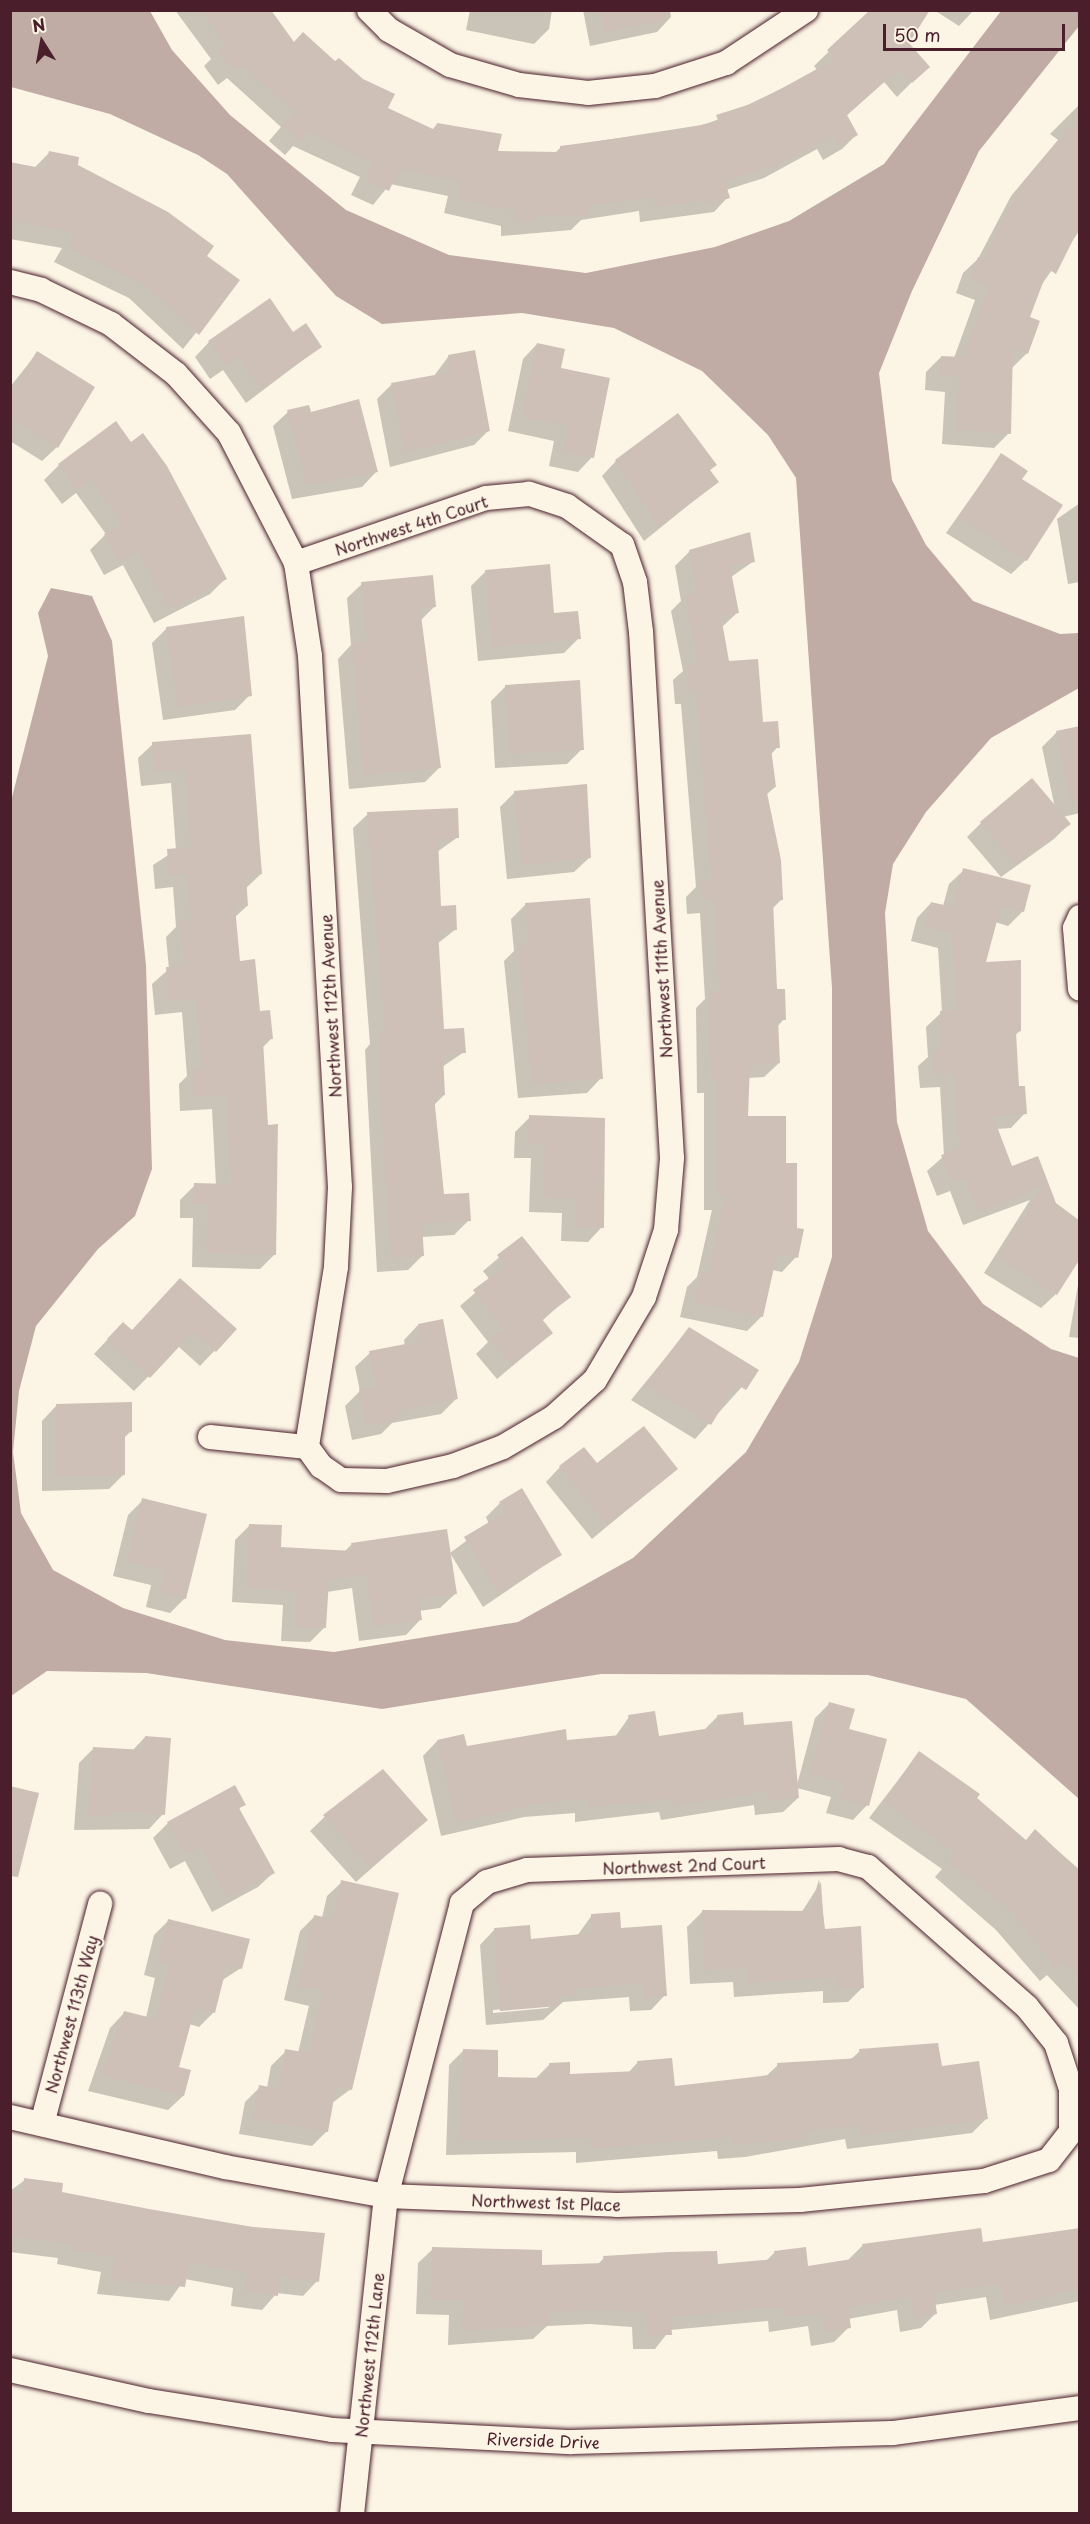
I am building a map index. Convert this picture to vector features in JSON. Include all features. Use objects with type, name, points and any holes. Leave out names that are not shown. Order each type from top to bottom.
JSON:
[{"type":"street","points":[[369,10],[389,30],[450,65],[519,85],[588,93],[655,86],[726,63],[806,10]]},
{"type":"street","name":"Northwest 112th Avenue","points":[[10,282],[41,290],[111,324],[176,374],[229,433],[296,563],[310,656],[340,1186],[336,1267],[307,1447]]},
{"type":"street","name":"Northwest 4th Court","points":[[296,563],[486,498],[529,494],[567,506],[622,545]]},
{"type":"street","name":"Northwest 111th Avenue","points":[[307,1447],[321,1466],[341,1480],[387,1481],[453,1466],[554,1417],[595,1380],[644,1297],[666,1230],[672,1158],[641,632],[635,582],[622,545]]},
{"type":"street","points":[[1080,917],[1075,928],[1080,989]]},
{"type":"street","points":[[210,1437],[307,1447]]},
{"type":"street","name":"Northwest 2nd Court","points":[[386,2196],[462,1903],[487,1882],[526,1870],[838,1859],[868,1867],[1027,2007],[1056,2043],[1071,2089],[1071,2132]]},
{"type":"street","name":"Northwest 113th Way","points":[[42,2124],[100,1904]]},
{"type":"street","name":"Northwest 1st Place","points":[[10,2117],[225,2167],[386,2196],[617,2205],[800,2200],[984,2181],[1049,2160],[1071,2132]]},
{"type":"street","name":"Northwest 112th Lane","points":[[352,2514],[386,2196]]},
{"type":"street","name":"Riverside Drive","points":[[10,2370],[206,2412],[360,2433],[685,2443],[893,2433],[1080,2408]]},
{"type":"shaded area","points":[[11,10],[150,11],[172,50],[230,115],[346,210],[449,255],[586,273],[715,247],[789,221],[884,164],[1001,11],[1079,11],[1079,26],[979,151],[912,291],[879,373],[892,480],[926,545],[973,601],[1060,634],[1079,633],[1079,688],[991,738],[926,812],[893,864],[885,913],[897,1122],[928,1231],[983,1304],[1051,1349],[1079,1358],[1079,1799],[966,1699],[868,1675],[601,1674],[382,1709],[146,1673],[47,1671],[11,1696],[10,805],[48,656],[38,613],[51,588],[92,596],[112,641],[146,965],[152,1169],[135,1216],[98,1249],[36,1326],[19,1391],[13,1452],[21,1513],[53,1570],[123,1608],[225,1640],[334,1652],[518,1622],[633,1558],[746,1452],[799,1362],[832,1257],[832,988],[796,478],[768,435],[702,371],[614,328],[522,313],[382,324],[336,296],[227,174],[198,155],[110,114],[11,87]]},
{"type":"building","points":[[201,10],[271,10],[294,42],[303,32],[335,61],[339,58],[363,79],[395,94],[388,108],[435,130],[437,123],[502,134],[498,151],[560,152],[560,146],[688,129],[718,120],[716,115],[757,102],[835,59],[827,50],[870,10],[930,10],[909,43],[930,67],[912,83],[899,69],[847,115],[858,135],[838,146],[832,136],[780,164],[725,181],[730,198],[705,205],[704,200],[655,208],[653,197],[587,207],[587,216],[538,215],[538,221],[515,221],[515,211],[458,199],[461,182],[399,169],[389,191],[365,180],[373,162],[309,132],[300,141],[282,126],[295,112],[242,65],[233,71],[218,50],[226,44]]},
{"type":"building","points":[[600,10],[666,10],[667,19],[605,32]]},
{"type":"building","points":[[1080,114],[1080,226],[1056,274],[1048,269],[1030,317],[1040,321],[1028,354],[1013,348],[1011,434],[956,430],[959,377],[939,376],[941,356],[963,357],[989,286],[969,279],[978,257],[984,259],[1025,180]]},
{"type":"building","points":[[49,151],[79,157],[78,165],[168,212],[214,246],[207,256],[240,280],[199,335],[144,284],[68,247],[75,233],[10,220],[10,162],[45,169]]},
{"type":"building","points":[[270,298],[293,332],[306,323],[322,347],[261,389],[238,356],[226,366],[208,341]]},
{"type":"building","points":[[537,343],[565,349],[561,368],[610,378],[594,458],[563,452],[568,426],[522,417]]},
{"type":"building","points":[[475,350],[490,431],[405,453],[391,383],[451,372],[448,355]]},
{"type":"building","points":[[37,351],[95,387],[58,448],[10,417],[10,394]]},
{"type":"building","points":[[359,399],[378,472],[307,485],[287,410],[309,405],[311,412]]},
{"type":"building","points":[[678,413],[717,465],[710,470],[719,482],[659,527],[615,460]]},
{"type":"building","points":[[116,421],[131,442],[143,433],[167,466],[227,579],[169,609],[138,551],[118,562],[104,534],[123,524],[91,480],[77,490],[58,464]]},
{"type":"building","points":[[1001,453],[1028,471],[1022,479],[1063,505],[1027,561],[959,517]]},
{"type":"building","points":[[750,532],[755,562],[730,566],[739,613],[721,616],[729,661],[758,659],[763,722],[778,721],[780,748],[771,748],[776,787],[766,788],[781,860],[783,900],[773,901],[777,989],[785,989],[786,1020],[778,1020],[780,1063],[750,1065],[748,1116],[786,1116],[786,1163],[797,1163],[797,1228],[804,1229],[798,1258],[777,1254],[763,1317],[694,1302],[701,1271],[709,1272],[725,1196],[718,1196],[718,1079],[711,1079],[709,1035],[710,992],[719,992],[714,899],[702,900],[700,881],[711,881],[696,690],[689,690],[687,664],[698,663],[685,595],[697,593],[689,550]]},
{"type":"building","points":[[550,564],[554,613],[578,611],[581,639],[492,647],[485,570]]},
{"type":"building","points":[[433,575],[436,607],[420,608],[441,768],[363,775],[352,643],[367,642],[361,582]]},
{"type":"building","points":[[244,616],[252,696],[178,707],[166,627]]},
{"type":"building","points":[[580,680],[584,750],[510,754],[505,685]]},
{"type":"building","points":[[1080,726],[1080,801],[1071,802],[1056,731]]},
{"type":"building","points":[[251,734],[262,874],[246,876],[248,906],[235,907],[240,961],[255,959],[260,1011],[270,1010],[273,1039],[263,1040],[268,1125],[278,1124],[276,1255],[206,1253],[207,1204],[194,1204],[194,1183],[231,1184],[226,1095],[194,1097],[193,1068],[202,1068],[196,998],[169,1001],[166,967],[184,966],[180,921],[191,919],[187,874],[169,875],[167,849],[191,847],[185,769],[155,772],[152,742]]},
{"type":"building","points":[[1032,778],[1071,824],[1016,864],[980,822]]},
{"type":"building","points":[[587,784],[591,858],[522,865],[514,791]]},
{"type":"building","points":[[458,808],[459,838],[438,839],[441,906],[456,905],[457,930],[438,931],[444,1029],[464,1028],[466,1053],[443,1054],[445,1095],[434,1096],[444,1194],[469,1193],[471,1221],[422,1223],[424,1256],[391,1258],[379,1078],[379,1033],[385,1033],[367,812]]},
{"type":"building","points":[[963,868],[1031,885],[1024,912],[1001,906],[986,962],[1021,960],[1021,1031],[1016,1032],[1019,1086],[1025,1086],[1027,1114],[993,1116],[1012,1166],[1038,1156],[1056,1203],[1080,1221],[1080,1259],[1057,1295],[998,1258],[1042,1187],[978,1212],[965,1178],[952,1183],[941,1155],[959,1149],[954,1073],[934,1074],[933,1050],[942,1049],[940,1011],[957,1009],[952,933],[924,926],[931,902],[953,907]]},
{"type":"building","points":[[590,898],[603,1079],[532,1084],[518,944],[528,944],[525,903]]},
{"type":"building","points":[[529,1115],[605,1118],[604,1228],[575,1227],[576,1199],[543,1198],[545,1144],[528,1144]]},
{"type":"building","points":[[522,1236],[571,1297],[542,1319],[553,1333],[512,1366],[490,1338],[503,1328],[473,1290],[505,1266],[497,1255]]},
{"type":"building","points":[[180,1278],[237,1329],[216,1352],[193,1332],[150,1378],[107,1339],[123,1322],[132,1330]]},
{"type":"building","points":[[443,1319],[458,1399],[396,1411],[398,1420],[366,1426],[359,1389],[376,1387],[369,1351],[421,1341],[418,1324]]},
{"type":"building","points":[[689,1327],[759,1370],[746,1390],[736,1384],[711,1425],[645,1385]]},
{"type":"building","points":[[132,1402],[132,1432],[125,1433],[125,1475],[56,1477],[56,1404]]},
{"type":"building","points":[[644,1426],[678,1469],[607,1526],[559,1466],[584,1447],[597,1463]]},
{"type":"building","points":[[522,1488],[562,1555],[498,1593],[464,1537],[506,1512],[499,1502]]},
{"type":"building","points":[[142,1498],[207,1514],[186,1599],[160,1593],[165,1571],[127,1561]]},
{"type":"building","points":[[249,1524],[282,1525],[281,1547],[353,1551],[351,1543],[447,1529],[457,1594],[419,1599],[422,1620],[374,1627],[366,1574],[329,1580],[326,1628],[295,1627],[297,1591],[246,1588]]},
{"type":"building","points":[[829,1702],[855,1709],[849,1729],[887,1739],[869,1806],[840,1799],[844,1783],[810,1773]]},
{"type":"building","points":[[655,1711],[659,1736],[718,1727],[717,1715],[743,1712],[744,1725],[792,1721],[799,1798],[769,1801],[768,1791],[675,1806],[673,1798],[590,1808],[589,1799],[540,1803],[456,1823],[437,1740],[464,1734],[467,1746],[566,1729],[567,1740],[631,1734],[628,1715]]},
{"type":"building","points":[[145,1736],[171,1738],[165,1815],[113,1811],[112,1817],[88,1816],[93,1747],[144,1750]]},
{"type":"building","points":[[919,1751],[980,1794],[977,1798],[1026,1840],[1035,1829],[1080,1872],[1080,1981],[1063,1962],[1055,1968],[1014,1913],[948,1862],[956,1853],[883,1802]]},
{"type":"building","points":[[383,1769],[428,1820],[371,1868],[323,1815]]},
{"type":"building","points":[[235,1785],[246,1805],[239,1808],[275,1873],[227,1898],[200,1847],[185,1855],[167,1822]]},
{"type":"building","points":[[10,1786],[39,1793],[18,1877],[10,1876]]},
{"type":"building","points":[[819,1879],[825,1929],[861,1926],[864,1988],[837,1989],[837,1977],[748,1983],[747,1968],[704,1970],[702,1910],[810,1911]]},
{"type":"building","points":[[341,1880],[399,1893],[352,2090],[336,2087],[328,2132],[253,2119],[259,2085],[279,2089],[285,2049],[309,2053],[323,1991],[298,1986],[314,1915],[333,1919]]},
{"type":"building","points":[[620,1912],[621,1928],[662,1925],[667,1996],[644,1998],[643,1983],[573,1989],[573,1995],[558,1996],[559,2006],[500,2011],[494,1928],[530,1925],[531,1939],[592,1933],[591,1914]]},
{"type":"building","points":[[168,1919],[250,1939],[242,1969],[227,1965],[215,2013],[195,2008],[179,2067],[191,2070],[184,2096],[102,2076],[124,2011],[156,2019],[169,1964],[158,1961]]},
{"type":"building","points":[[938,2043],[942,2066],[979,2061],[988,2119],[861,2136],[860,2125],[805,2131],[806,2139],[732,2145],[731,2137],[591,2149],[590,2138],[460,2141],[463,2049],[498,2050],[498,2077],[550,2078],[549,2063],[570,2062],[570,2074],[638,2071],[637,2061],[672,2058],[675,2086],[778,2074],[777,2063],[860,2058],[859,2049]]},
{"type":"building","points":[[24,2178],[63,2183],[62,2192],[149,2209],[253,2227],[325,2233],[319,2282],[280,2277],[278,2296],[245,2292],[247,2273],[189,2262],[185,2287],[111,2280],[115,2258],[71,2250],[72,2244],[10,2236],[10,2190],[23,2192]]},
{"type":"building","points":[[981,2228],[983,2242],[1080,2228],[1080,2289],[1004,2307],[1001,2283],[934,2293],[937,2314],[915,2318],[911,2296],[848,2307],[851,2328],[825,2332],[822,2313],[783,2318],[782,2307],[671,2317],[672,2335],[647,2335],[646,2313],[605,2310],[549,2312],[549,2325],[462,2331],[463,2301],[430,2300],[432,2247],[542,2250],[542,2265],[604,2263],[603,2256],[717,2251],[718,2264],[775,2259],[774,2251],[806,2247],[808,2266],[865,2257],[862,2244]]}]
